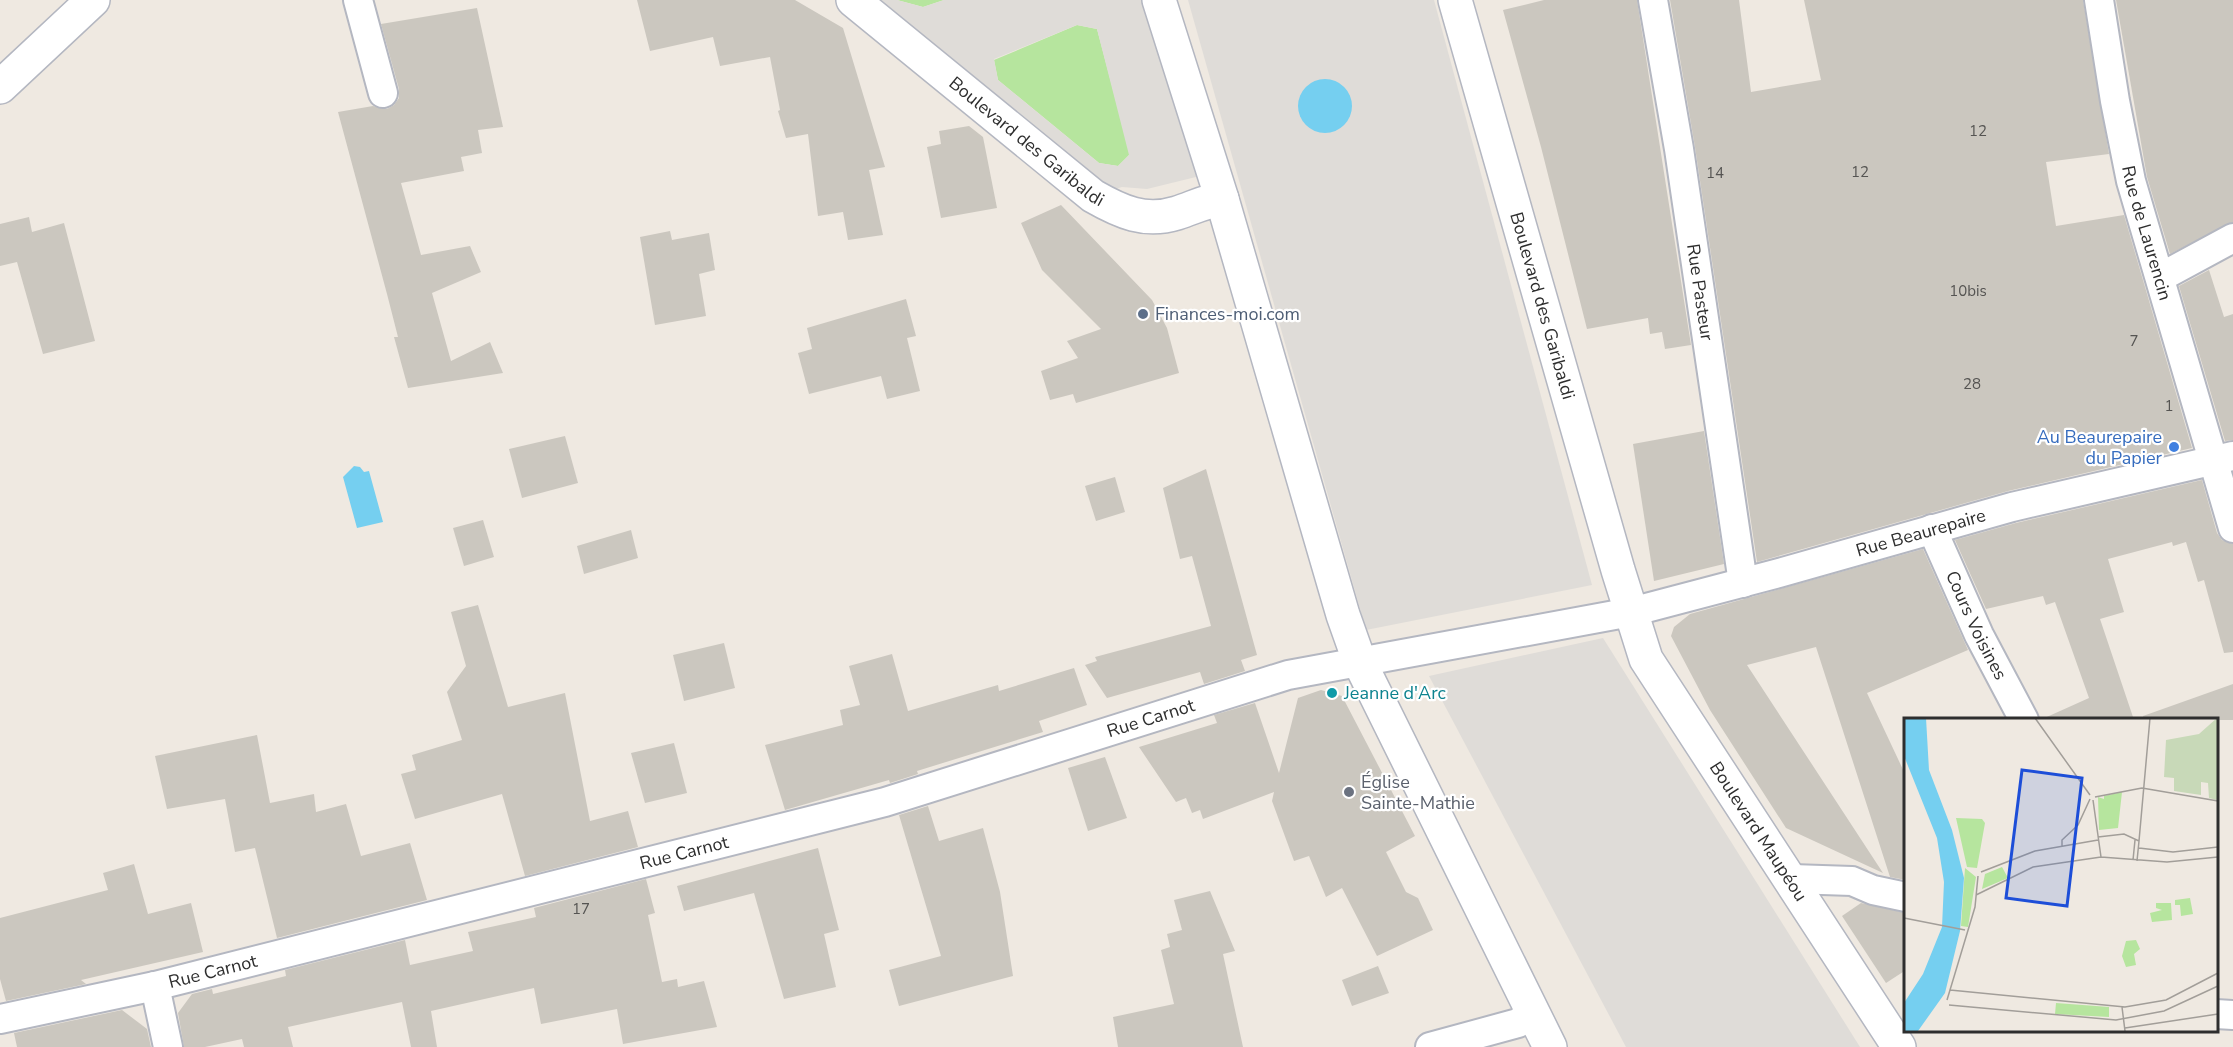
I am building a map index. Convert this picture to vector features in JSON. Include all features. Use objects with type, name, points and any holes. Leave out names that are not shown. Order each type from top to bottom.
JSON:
[{"type":"main road","points":[[0,87],[93,0]]},
{"type":"main road","name":"Boulevard des Garibaldi","points":[[853,0],[1093,196],[1121,212],[1144,218],[1177,213],[1201,202],[1222,199]]},
{"type":"main road","points":[[1159,0],[1222,199],[1343,615],[1360,663],[1550,1047]]},
{"type":"main road","name":"Boulevard des Garibaldi","points":[[1455,0],[1631,612]]},
{"type":"main road","name":"Boulevard Maupéou","points":[[1631,612],[1646,659],[1765,844],[1792,879],[1899,1047]]},
{"type":"street","points":[[358,0],[383,93]]},
{"type":"street","name":"Rue Pasteur","points":[[1653,0],[1679,149],[1743,583]]},
{"type":"street","name":"Rue de Laurencin","points":[[2099,0],[2115,101],[2131,181],[2222,459],[2233,528]]},
{"type":"street","points":[[2161,277],[2233,237]]},
{"type":"street","name":"Rue Beaurepaire","points":[[1631,612],[2012,507],[2222,459]]},
{"type":"street","name":"Cours Voisines","points":[[1932,529],[1979,635],[2023,718]]},
{"type":"street","name":"Rue Carnot","points":[[0,1019],[155,986],[885,802],[1288,675],[1631,612]]},
{"type":"street","points":[[1792,879],[1852,881],[1873,890],[1904,897]]},
{"type":"street","points":[[155,986],[168,1047]]},
{"type":"street","points":[[1430,1047],[1518,1023],[1532,1013]]},
{"type":"street","points":[[2218,1014],[2233,1016]]},
{"type":"green space","points":[[897,0],[944,0],[923,7]]},
{"type":"green space","points":[[1077,25],[1097,29],[1130,154],[1118,166],[1099,163],[998,80],[994,60]]},
{"type":"shaded area","points":[[874,0],[897,0],[923,7],[944,0],[1145,0],[1200,176],[1147,189],[1122,187],[1112,190]],"holes":[[[1077,25],[1097,29],[1129,155],[1118,166],[1099,163],[998,80],[994,59]]]},
{"type":"shaded area","points":[[1188,0],[1434,0],[1592,585],[1366,630]]},
{"type":"shaded area","points":[[1603,638],[1860,1047],[1626,1047],[1429,676]]},
{"type":"water","points":[[1325,79],[1335,81],[1344,87],[1350,96],[1352,106],[1350,116],[1344,125],[1335,131],[1325,133],[1315,131],[1306,125],[1300,116],[1298,106],[1300,96],[1306,87],[1315,81]]},
{"type":"water","points":[[354,466],[360,467],[364,472],[369,471],[383,522],[357,528],[343,477]]},
{"type":"building","points":[[637,0],[795,0],[843,28],[885,167],[869,170],[883,235],[848,240],[843,212],[818,216],[808,134],[786,138],[778,111],[780,110],[770,57],[720,66],[713,37],[650,51]]},
{"type":"building","points":[[1544,0],[1637,0],[1691,345],[1665,349],[1662,332],[1650,334],[1648,318],[1587,329],[1541,147],[1503,10]]},
{"type":"building","points":[[1670,0],[1739,0],[1751,92],[1821,80],[1804,0],[2083,0],[2109,154],[2046,162],[2056,226],[2124,215],[2192,448],[2008,491],[1757,562],[1695,147]]},
{"type":"building","points":[[2116,0],[2233,0],[2233,222],[2170,254],[2147,177]]},
{"type":"building","points":[[477,8],[503,127],[478,130],[482,153],[461,157],[464,171],[401,183],[421,255],[470,246],[481,272],[432,293],[451,361],[490,342],[503,373],[408,388],[394,337],[398,337],[338,112],[373,106],[387,109],[399,98],[399,89],[381,24]]},
{"type":"building","points":[[969,126],[983,137],[997,208],[941,218],[927,147],[941,144],[939,131]]},
{"type":"building","points":[[1061,205],[1152,300],[1167,328],[1179,373],[1076,403],[1073,394],[1050,400],[1041,371],[1078,358],[1067,341],[1101,329],[1042,270],[1021,223]]},
{"type":"building","points":[[29,217],[32,232],[64,223],[95,341],[43,354],[17,262],[0,266],[0,224]]},
{"type":"building","points":[[670,231],[672,240],[709,233],[715,270],[699,274],[706,316],[655,325],[640,237]]},
{"type":"building","points":[[2209,270],[2224,317],[2233,314],[2233,440],[2225,441],[2179,286]]},
{"type":"building","points":[[906,299],[916,336],[907,338],[920,391],[887,399],[881,376],[809,394],[798,353],[812,349],[807,328]]},
{"type":"building","points":[[1704,431],[1724,564],[1654,581],[1633,444]]},
{"type":"building","points":[[565,436],[578,483],[522,498],[509,449]]},
{"type":"building","points":[[1206,469],[1257,655],[1241,660],[1245,671],[1204,684],[1200,672],[1107,698],[1085,665],[1097,661],[1095,657],[1211,626],[1192,556],[1180,559],[1163,488]]},
{"type":"building","points":[[1115,477],[1125,512],[1096,521],[1085,486]]},
{"type":"building","points":[[2202,480],[2217,533],[2222,540],[2233,544],[2233,652],[2224,653],[2204,580],[2198,582],[2186,542],[2173,546],[2172,542],[2108,559],[2124,612],[2100,619],[2133,718],[2044,718],[2089,698],[2055,602],[2046,605],[2043,596],[1986,609],[1955,540],[2016,523]]},
{"type":"building","points":[[483,520],[494,557],[464,566],[453,528]]},
{"type":"building","points":[[631,530],[638,558],[584,574],[577,546]]},
{"type":"building","points":[[1923,549],[1968,650],[1867,693],[1904,772],[1904,880],[1890,877],[1816,647],[1747,665],[1883,873],[1786,828],[1710,710],[1671,636],[1674,627],[1690,614]]},
{"type":"building","points":[[478,605],[508,707],[565,693],[590,821],[628,811],[638,847],[525,876],[502,794],[415,819],[401,774],[416,770],[412,755],[462,740],[447,692],[466,666],[451,612]]},
{"type":"building","points":[[724,643],[735,688],[684,701],[673,655]]},
{"type":"building","points":[[892,654],[908,711],[998,685],[999,691],[1074,668],[1087,705],[1039,721],[1043,732],[917,771],[918,774],[890,783],[889,780],[785,810],[765,745],[843,725],[840,710],[860,705],[849,666]]},
{"type":"building","points":[[2233,684],[2233,720],[2144,718],[2143,716]]},
{"type":"building","points":[[1321,690],[1342,696],[1415,836],[1386,852],[1406,892],[1418,898],[1433,930],[1377,956],[1342,888],[1326,897],[1309,856],[1294,861],[1272,801],[1274,792],[1203,819],[1200,810],[1192,813],[1186,798],[1176,802],[1139,747],[1217,723],[1214,715],[1255,703],[1279,773],[1298,698]]},
{"type":"building","points":[[257,735],[270,803],[314,794],[316,812],[346,804],[361,856],[410,843],[427,900],[277,938],[255,848],[235,852],[225,799],[167,809],[155,756]]},
{"type":"building","points":[[674,743],[687,793],[645,803],[631,753]]},
{"type":"building","points":[[1105,757],[1127,818],[1088,831],[1068,768]]},
{"type":"building","points":[[928,806],[939,841],[983,828],[1000,892],[1013,976],[899,1006],[889,970],[941,956],[899,815]]},
{"type":"building","points":[[818,848],[839,930],[824,934],[836,987],[784,999],[754,893],[684,911],[677,886]]},
{"type":"building","points":[[134,864],[148,914],[191,903],[203,952],[81,980],[86,984],[6,1001],[0,979],[0,918],[108,890],[103,873]]},
{"type":"building","points":[[646,879],[655,913],[648,915],[662,982],[677,979],[678,987],[704,981],[717,1027],[623,1044],[617,1009],[541,1024],[534,988],[431,1011],[437,1047],[411,1047],[402,1002],[288,1027],[293,1047],[244,1047],[242,1039],[205,1047],[184,1047],[178,1013],[192,994],[212,989],[213,994],[286,976],[285,970],[405,940],[410,965],[473,951],[468,932],[536,917],[534,908]]},
{"type":"building","points":[[1210,891],[1235,951],[1223,954],[1243,1047],[1118,1047],[1113,1017],[1174,1004],[1161,950],[1170,947],[1167,934],[1182,930],[1174,900]]},
{"type":"building","points":[[1861,903],[1904,913],[1904,971],[1886,983],[1842,916]]},
{"type":"building","points":[[1378,966],[1389,993],[1352,1006],[1342,980]]},
{"type":"building","points":[[122,1010],[147,1029],[151,1047],[17,1047],[14,1033]]},
{"type":"place","name":"Finances-moi.com","points":[[1143,314]]},
{"type":"place","name":"Au Beaurepaire du Papier","points":[[2174,447]]},
{"type":"place","name":"Jeanne d'Arc","points":[[1332,693]]},
{"type":"place","name":"Église Sainte-Mathie","points":[[1349,792]]}]
